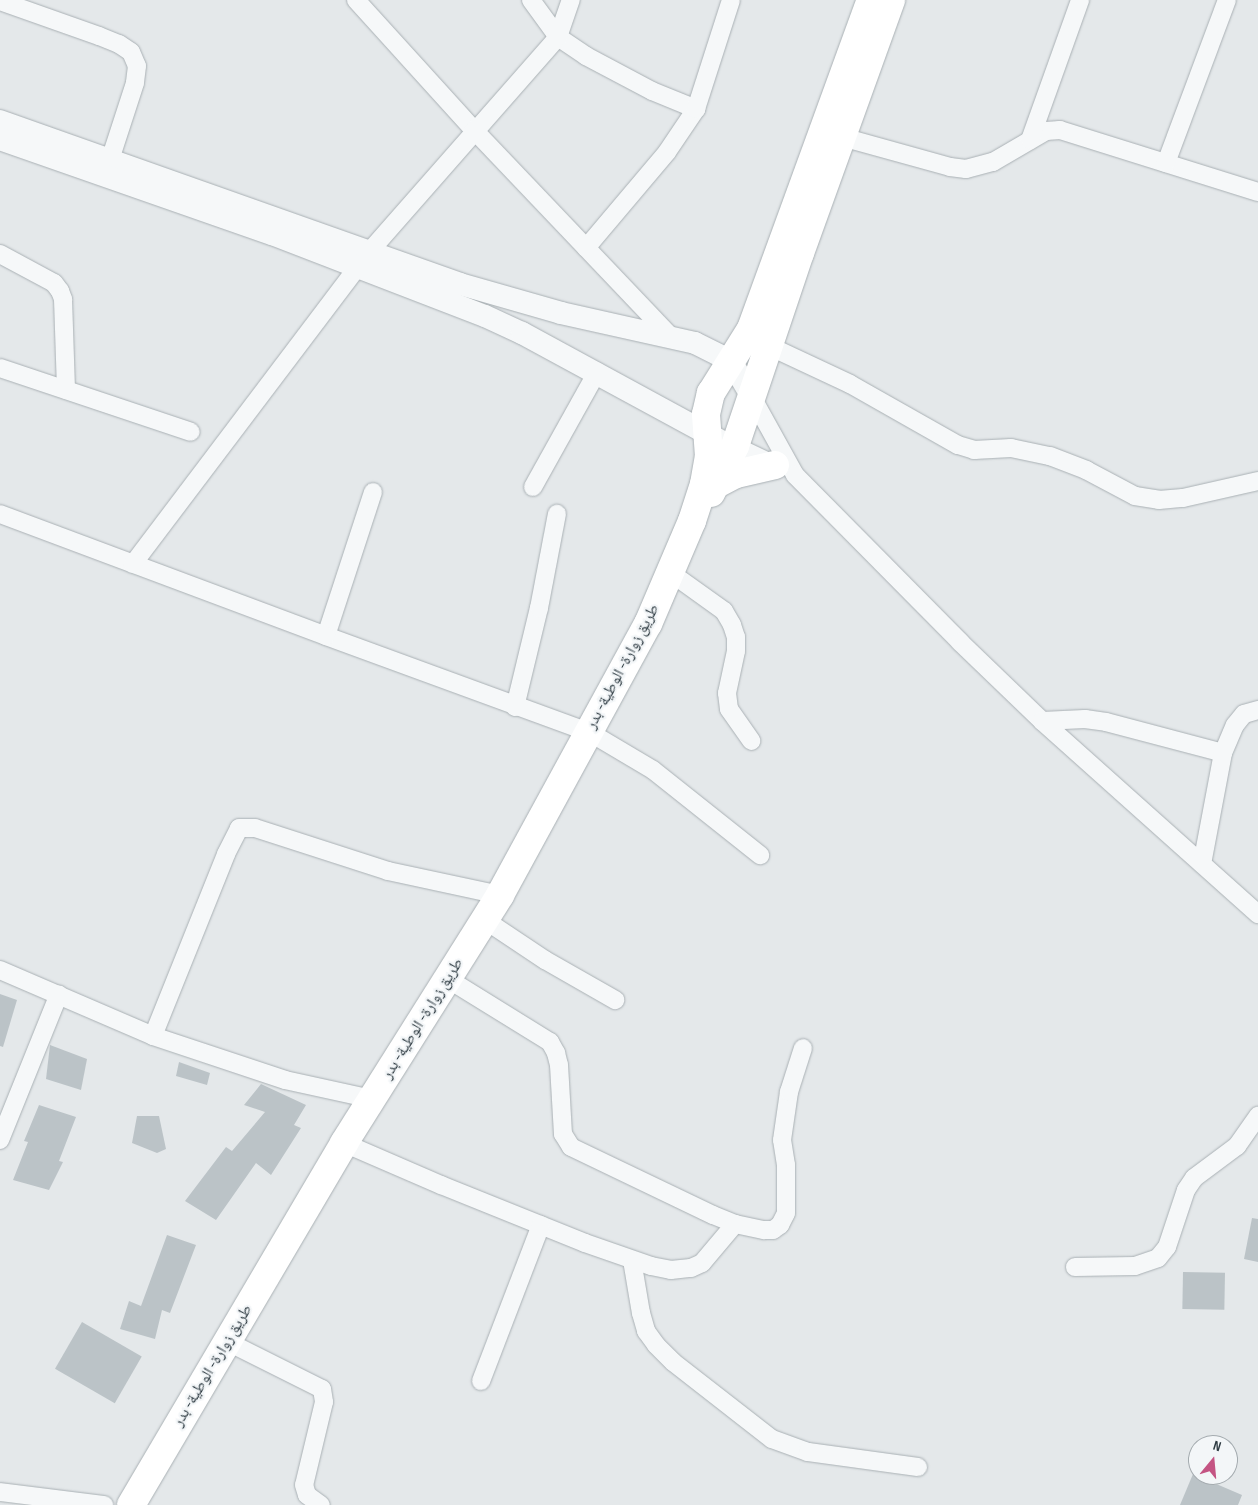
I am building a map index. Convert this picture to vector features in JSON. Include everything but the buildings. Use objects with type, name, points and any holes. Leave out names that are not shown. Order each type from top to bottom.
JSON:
[{"type":"highway","points":[[692,521],[704,484],[709,457],[706,414],[711,393],[747,337],[766,291],[871,0]]},
{"type":"highway","points":[[692,521],[717,484],[735,446],[891,0]]},
{"type":"highway","points":[[717,484],[736,474],[785,470]]},
{"type":"highway","name":"طريق زوارة- الوطية- بدر","points":[[131,1505],[344,1143],[500,895],[648,624],[692,521]]},
{"type":"street","points":[[0,0],[99,36],[119,44],[131,52],[136,66],[135,83],[110,160]]},
{"type":"street","points":[[356,0],[474,130],[670,336]]},
{"type":"street","points":[[531,0],[558,37],[606,68],[696,109]]},
{"type":"street","points":[[133,564],[363,259],[474,130],[558,37],[571,0]]},
{"type":"street","points":[[586,248],[667,152],[696,109],[731,0]]},
{"type":"street","points":[[1030,140],[1080,0]]},
{"type":"street","points":[[1166,163],[1227,0]]},
{"type":"street","points":[[0,121],[110,160],[363,259],[485,316],[597,372],[708,436],[735,446],[785,470],[1042,721],[1258,914]]},
{"type":"street","points":[[842,137],[950,167],[966,169],[993,162],[1046,131],[1060,130],[1258,192]]},
{"type":"street","points":[[0,139],[167,196],[363,259],[560,313],[670,336],[709,348],[731,361],[752,397],[785,470]]},
{"type":"street","points":[[0,254],[54,283],[60,291],[63,299],[66,390]]},
{"type":"street","points":[[769,346],[850,384],[958,445],[974,450],[1011,448],[1043,454],[1086,470],[1135,496],[1160,500],[1183,498],[1258,481]]},
{"type":"street","points":[[0,368],[191,432]]},
{"type":"street","points":[[533,487],[597,372]]},
{"type":"street","points":[[326,636],[373,492]]},
{"type":"street","points":[[0,514],[589,732],[653,770],[760,855]]},
{"type":"street","points":[[515,706],[539,608],[557,514]]},
{"type":"street","points":[[671,572],[724,612],[732,625],[736,637],[736,651],[727,693],[729,709],[751,741]]},
{"type":"street","points":[[1202,864],[1223,753],[1235,725],[1244,714],[1258,710]]},
{"type":"street","points":[[1042,721],[1085,719],[1106,722],[1223,753]]},
{"type":"street","points":[[153,1036],[226,854],[239,828],[255,828],[388,871],[500,895]]},
{"type":"street","points":[[485,920],[545,960],[615,1000]]},
{"type":"street","points":[[0,970],[153,1036],[285,1080],[372,1098]]},
{"type":"street","points":[[448,979],[550,1042],[556,1053],[559,1065],[563,1134],[571,1147],[681,1201],[735,1224],[773,1230],[784,1220],[788,1203],[786,1165],[782,1140],[789,1092],[803,1048]]},
{"type":"street","points":[[0,1140],[59,994]]},
{"type":"street","points":[[1075,1267],[1135,1266],[1158,1258],[1167,1247],[1186,1190],[1194,1178],[1237,1146],[1258,1116]]},
{"type":"street","points":[[344,1143],[541,1226],[632,1260],[671,1270],[691,1268],[702,1263],[735,1224]]},
{"type":"street","points":[[481,1382],[541,1226]]},
{"type":"street","points":[[632,1260],[640,1313],[646,1331],[656,1345],[673,1362],[772,1439],[808,1452],[918,1467]]},
{"type":"street","points":[[228,1342],[322,1389],[324,1402],[304,1485],[307,1495],[321,1505]]},
{"type":"street","points":[[0,1492],[104,1505]]}]
